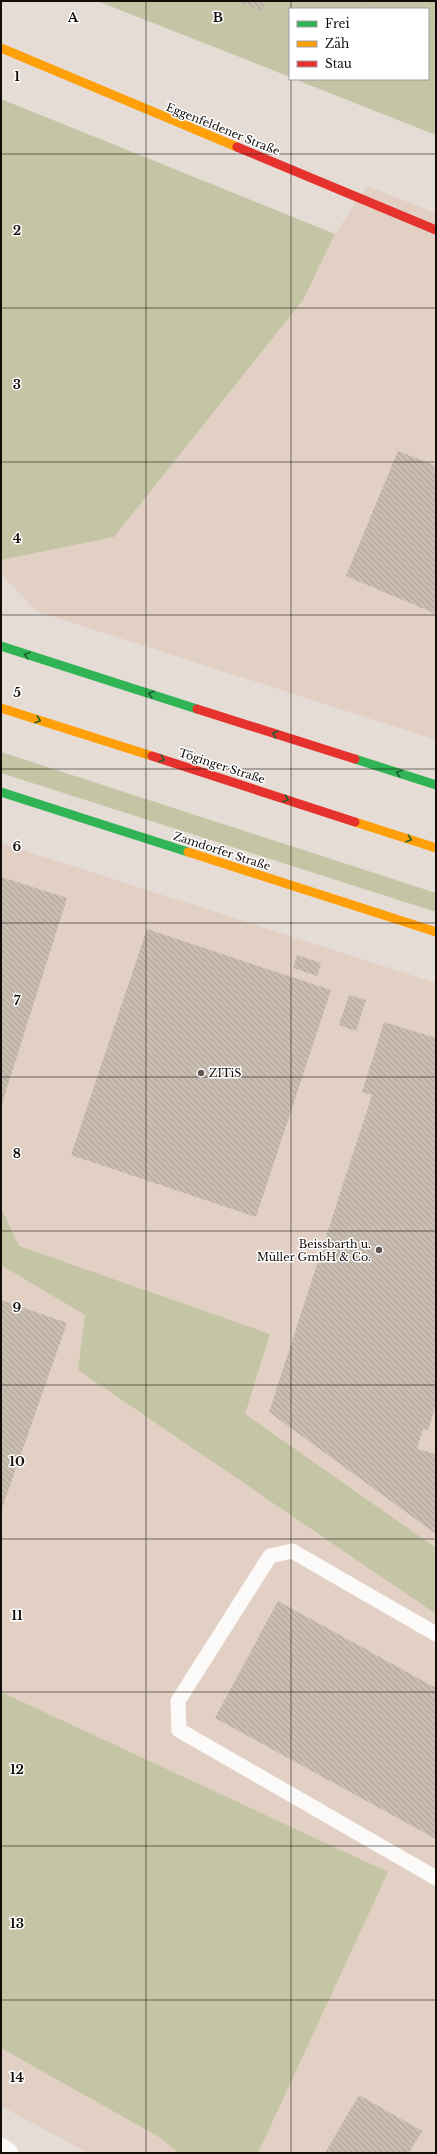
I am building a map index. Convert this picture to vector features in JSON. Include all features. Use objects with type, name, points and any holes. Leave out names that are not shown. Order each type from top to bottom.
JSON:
[{"type":"main road","name":"Eggenfeldener Straße","points":[[1,48],[436,230]]},
{"type":"main road","points":[[1,646],[436,785]]},
{"type":"main road","name":"Töginger Straße","points":[[1,708],[436,848]]},
{"type":"main road","name":"Zamdorfer Straße","points":[[1,792],[436,932]]},
{"type":"street","points":[[1,2149],[7,2153]]},
{"type":"lane","points":[[436,1634],[292,1551],[270,1556],[178,1701],[179,1730],[436,1878]]},
{"type":"path","points":[[359,1],[376,8]]},
{"type":"shaded area","points":[[367,186],[436,213],[436,740],[36,611],[1,574],[1,560],[114,537],[303,300],[335,234]]},
{"type":"shaded area","points":[[1,843],[436,983],[436,2153],[88,2153],[1,2106]]},
{"type":"green space","points":[[97,1],[436,1],[436,135],[297,80],[429,80],[429,8],[289,8],[289,77]]},
{"type":"green space","points":[[1,99],[335,234],[303,300],[114,537],[1,560]]},
{"type":"green space","points":[[1,752],[436,893],[436,912],[1,773]]},
{"type":"green space","points":[[1,1208],[19,1246],[270,1334],[245,1414],[436,1548],[436,1614],[78,1370],[85,1315],[1,1265]]},
{"type":"green space","points":[[1,1692],[388,1872],[258,2153],[179,2153],[159,2137],[1,2048]]},
{"type":"building","points":[[241,1],[266,1],[262,11],[240,3]]},
{"type":"building","points":[[398,451],[436,466],[436,614],[346,576]]},
{"type":"building","points":[[1,877],[67,898],[1,1107]]},
{"type":"building","name":"ZITiS","points":[[147,929],[331,990],[256,1217],[71,1155]]},
{"type":"building","points":[[297,955],[321,963],[317,976],[293,968]]},
{"type":"building","points":[[349,995],[366,1000],[356,1031],[339,1025]]},
{"type":"building","name":"Beissbarth u. Müller GmbH & Co.","points":[[384,1022],[436,1038],[436,1405],[428,1430],[423,1429],[417,1449],[436,1454],[436,1534],[269,1412],[372,1095],[362,1092]]},
{"type":"building","points":[[1,1300],[67,1323],[1,1511]]},
{"type":"building","points":[[278,1601],[436,1688],[436,1839],[215,1718]]},
{"type":"building","points":[[359,2095],[422,2131],[409,2153],[325,2153]]},
{"type":"traffic: fast","points":[[1,646],[197,709]]},
{"type":"traffic: fast","points":[[355,759],[436,785]]},
{"type":"traffic: fast","points":[[1,792],[188,852]]},
{"type":"traffic: slow","points":[[1,48],[237,147]]},
{"type":"traffic: slow","points":[[1,708],[152,756]]},
{"type":"traffic: slow","points":[[355,822],[436,848]]},
{"type":"traffic: slow","points":[[188,852],[436,932]]},
{"type":"traffic: jam","points":[[237,147],[436,230]]},
{"type":"traffic: jam","points":[[197,709],[355,759]]},
{"type":"traffic: jam","points":[[152,756],[355,822]]},
{"type":"place","name":"ZITiS","points":[[201,1073]]},
{"type":"place","name":"Beissbarth u. Müller GmbH & Co.","points":[[379,1250]]}]
